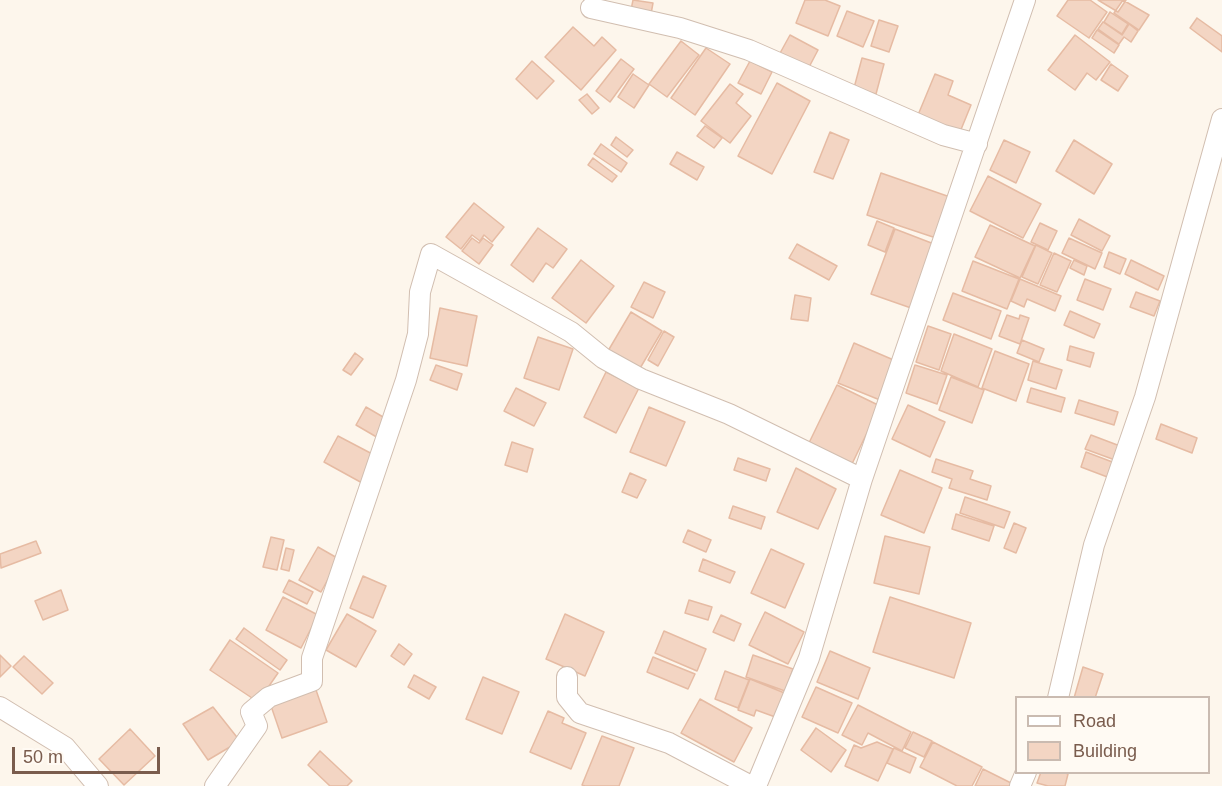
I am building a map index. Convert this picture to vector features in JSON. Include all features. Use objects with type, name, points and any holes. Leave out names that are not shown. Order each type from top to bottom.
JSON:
[{"type":"street","points":[[756,786],[809,658],[862,479],[1025,0]]},
{"type":"street","points":[[591,8],[680,28],[749,50],[943,135],[977,144]]},
{"type":"street","points":[[1058,696],[1094,545],[1145,397],[1222,119]]},
{"type":"street","points":[[215,786],[257,726],[250,712],[269,697],[312,681],[312,658],[406,380],[418,334],[420,292],[431,254],[571,332],[603,358],[641,379],[729,414],[862,479]]},
{"type":"street","points":[[567,677],[567,697],[580,713],[669,743],[751,786]]},
{"type":"street","points":[[0,707],[65,747],[98,786]]},
{"type":"building","points":[[633,0],[653,3],[651,14],[631,10]]},
{"type":"building","points":[[805,0],[825,0],[840,6],[828,36],[796,23]]},
{"type":"building","points":[[1068,0],[1090,0],[1107,12],[1089,38],[1057,16]]},
{"type":"building","points":[[1098,0],[1126,0],[1118,12]]},
{"type":"building","points":[[1123,0],[1149,15],[1139,30],[1114,13]]},
{"type":"building","points":[[847,11],[874,21],[863,47],[837,36]]},
{"type":"building","points":[[1110,12],[1128,24],[1122,34],[1104,22]]},
{"type":"building","points":[[1197,18],[1222,36],[1222,52],[1190,28]]},
{"type":"building","points":[[879,20],[898,26],[889,52],[871,46]]},
{"type":"building","points":[[1103,22],[1122,35],[1129,24],[1138,31],[1131,42],[1124,37],[1119,44],[1098,29]]},
{"type":"building","points":[[573,27],[594,46],[602,37],[616,50],[581,90],[545,57]]},
{"type":"building","points":[[1097,30],[1119,45],[1114,53],[1092,38]]},
{"type":"building","points":[[790,35],[818,50],[807,71],[779,55]]},
{"type":"building","points":[[1075,35],[1110,62],[1096,80],[1087,73],[1075,90],[1048,70]]},
{"type":"building","points":[[681,41],[699,55],[667,97],[649,84]]},
{"type":"building","points":[[706,48],[730,64],[695,115],[671,98]]},
{"type":"building","points":[[862,58],[884,64],[876,94],[854,88]]},
{"type":"building","points":[[621,59],[634,69],[610,102],[596,91]]},
{"type":"building","points":[[532,61],[554,81],[537,99],[516,79]]},
{"type":"building","points":[[750,61],[772,72],[761,94],[738,83]]},
{"type":"building","points":[[1111,64],[1128,76],[1118,91],[1101,80]]},
{"type":"building","points":[[633,74],[649,85],[634,108],[618,97]]},
{"type":"building","points":[[935,74],[953,81],[948,95],[971,105],[960,132],[918,115]]},
{"type":"building","points":[[777,83],[810,101],[772,174],[738,156]]},
{"type":"building","points":[[730,84],[743,94],[736,103],[751,116],[730,143],[701,121]]},
{"type":"building","points":[[587,94],[599,108],[592,114],[579,100]]},
{"type":"building","points":[[705,126],[722,138],[714,148],[697,136]]},
{"type":"building","points":[[830,132],[849,140],[833,179],[814,172]]},
{"type":"building","points":[[616,137],[633,150],[627,157],[611,145]]},
{"type":"building","points":[[1004,140],[1030,152],[1016,183],[990,170]]},
{"type":"building","points":[[1074,140],[1112,164],[1094,194],[1056,171]]},
{"type":"building","points":[[601,144],[627,163],[621,172],[594,154]]},
{"type":"building","points":[[677,152],[704,167],[697,180],[670,164]]},
{"type":"building","points":[[593,158],[617,176],[612,182],[588,165]]},
{"type":"building","points":[[881,173],[950,197],[936,238],[867,215]]},
{"type":"building","points":[[988,176],[1041,204],[1023,238],[970,211]]},
{"type":"building","points":[[474,203],[504,227],[492,242],[484,235],[480,241],[472,235],[461,249],[446,237]]},
{"type":"building","points":[[1079,219],[1110,236],[1102,251],[1071,235]]},
{"type":"building","points":[[877,221],[894,228],[885,252],[868,245]]},
{"type":"building","points":[[1040,223],[1057,231],[1048,250],[1031,242]]},
{"type":"building","points":[[990,225],[1035,246],[1020,278],[975,257]]},
{"type":"building","points":[[538,228],[567,249],[553,268],[546,263],[533,282],[511,265]]},
{"type":"building","points":[[895,229],[934,244],[911,308],[871,294]]},
{"type":"building","points":[[472,238],[479,243],[483,238],[493,245],[479,264],[462,251]]},
{"type":"building","points":[[1069,238],[1102,253],[1095,269],[1062,253]]},
{"type":"building","points":[[797,244],[837,266],[829,280],[789,258]]},
{"type":"building","points":[[1036,245],[1052,253],[1038,284],[1022,277]]},
{"type":"building","points":[[1109,252],[1126,259],[1120,274],[1104,267]]},
{"type":"building","points":[[1054,253],[1071,261],[1057,292],[1040,285]]},
{"type":"building","points":[[581,260],[614,286],[586,323],[552,298]]},
{"type":"building","points":[[1074,260],[1087,266],[1084,275],[1070,268]]},
{"type":"building","points":[[1131,260],[1164,276],[1158,290],[1125,274]]},
{"type":"building","points":[[973,261],[1019,279],[1007,309],[962,291]]},
{"type":"building","points":[[1020,279],[1061,296],[1055,311],[1027,299],[1024,307],[1011,301]]},
{"type":"building","points":[[1085,279],[1111,289],[1103,310],[1077,300]]},
{"type":"building","points":[[644,282],[665,292],[653,318],[631,307]]},
{"type":"building","points":[[1136,292],[1160,301],[1154,316],[1130,307]]},
{"type":"building","points":[[953,293],[1001,311],[991,339],[943,320]]},
{"type":"building","points":[[795,295],[811,298],[808,321],[791,319]]},
{"type":"building","points":[[440,308],[477,316],[467,366],[430,358]]},
{"type":"building","points":[[1070,311],[1100,324],[1094,338],[1064,325]]},
{"type":"building","points":[[631,312],[662,331],[639,370],[608,351]]},
{"type":"building","points":[[1007,315],[1019,319],[1020,315],[1029,318],[1020,344],[999,336]]},
{"type":"building","points":[[928,326],[951,334],[939,370],[916,362]]},
{"type":"building","points":[[664,331],[674,337],[658,366],[648,360]]},
{"type":"building","points":[[954,334],[992,349],[978,387],[941,371]]},
{"type":"building","points":[[538,337],[573,349],[559,390],[524,378]]},
{"type":"building","points":[[1022,340],[1044,349],[1039,362],[1017,353]]},
{"type":"building","points":[[854,343],[896,361],[880,400],[838,383]]},
{"type":"building","points":[[1070,346],[1094,353],[1090,367],[1067,360]]},
{"type":"building","points":[[995,351],[1029,364],[1016,401],[982,388]]},
{"type":"building","points":[[355,353],[363,359],[351,375],[343,370]]},
{"type":"building","points":[[1033,361],[1062,370],[1056,389],[1028,380]]},
{"type":"building","points":[[436,365],[462,374],[457,390],[430,380]]},
{"type":"building","points":[[915,365],[947,375],[937,404],[906,393]]},
{"type":"building","points":[[606,372],[639,388],[616,433],[584,417]]},
{"type":"building","points":[[951,377],[984,390],[972,423],[939,410]]},
{"type":"building","points":[[837,385],[880,406],[850,468],[807,447]]},
{"type":"building","points":[[516,388],[546,403],[534,426],[504,411]]},
{"type":"building","points":[[1031,388],[1065,398],[1061,412],[1027,402]]},
{"type":"building","points":[[1079,400],[1118,412],[1114,425],[1075,413]]},
{"type":"building","points":[[908,405],[945,422],[930,457],[892,439]]},
{"type":"building","points":[[366,407],[390,421],[380,439],[356,425]]},
{"type":"building","points":[[649,407],[685,422],[666,466],[630,452]]},
{"type":"building","points":[[1161,424],[1197,438],[1192,453],[1156,439]]},
{"type":"building","points":[[1091,435],[1120,446],[1115,460],[1085,449]]},
{"type":"building","points":[[338,436],[378,457],[364,484],[324,462]]},
{"type":"building","points":[[512,442],[533,449],[527,472],[505,465]]},
{"type":"building","points":[[1086,452],[1115,463],[1110,478],[1081,467]]},
{"type":"building","points":[[738,458],[770,469],[766,481],[734,470]]},
{"type":"building","points":[[936,459],[973,471],[970,479],[991,486],[987,500],[949,488],[952,479],[932,472]]},
{"type":"building","points":[[796,468],[836,489],[818,529],[777,512]]},
{"type":"building","points":[[900,470],[942,488],[924,533],[881,515]]},
{"type":"building","points":[[630,473],[646,480],[637,498],[622,492]]},
{"type":"building","points":[[965,497],[1010,512],[1004,528],[960,513]]},
{"type":"building","points":[[733,506],[765,517],[761,529],[729,518]]},
{"type":"building","points":[[956,514],[994,526],[989,541],[952,529]]},
{"type":"building","points":[[1014,523],[1026,528],[1016,553],[1004,548]]},
{"type":"building","points":[[688,530],[711,540],[706,552],[683,542]]},
{"type":"building","points":[[885,536],[930,547],[919,594],[874,583]]},
{"type":"building","points":[[271,537],[284,540],[277,570],[263,567]]},
{"type":"building","points":[[36,541],[41,553],[1,568],[0,554]]},
{"type":"building","points":[[318,547],[339,559],[321,592],[299,580]]},
{"type":"building","points":[[286,548],[294,550],[289,571],[281,569]]},
{"type":"building","points":[[771,549],[804,564],[785,608],[751,593]]},
{"type":"building","points":[[703,559],[735,572],[730,583],[699,571]]},
{"type":"building","points":[[363,576],[386,586],[373,618],[350,608]]},
{"type":"building","points":[[289,580],[313,592],[307,604],[283,592]]},
{"type":"building","points":[[61,590],[68,610],[43,620],[35,601]]},
{"type":"building","points":[[283,597],[318,615],[301,648],[266,630]]},
{"type":"building","points":[[890,597],[971,623],[954,678],[873,652]]},
{"type":"building","points":[[689,600],[712,607],[708,620],[685,613]]},
{"type":"building","points":[[765,612],[804,632],[788,664],[749,645]]},
{"type":"building","points":[[347,614],[376,631],[356,667],[326,650]]},
{"type":"building","points":[[565,614],[604,632],[585,676],[546,659]]},
{"type":"building","points":[[721,615],[741,624],[734,641],[713,632]]},
{"type":"building","points":[[244,628],[287,660],[280,670],[236,639]]},
{"type":"building","points":[[664,631],[706,649],[697,671],[655,653]]},
{"type":"building","points":[[230,640],[278,673],[258,702],[210,670]]},
{"type":"building","points":[[399,644],[412,654],[404,665],[391,656]]},
{"type":"building","points":[[830,651],[870,668],[858,699],[817,682]]},
{"type":"building","points":[[0,655],[11,666],[0,677]]},
{"type":"building","points":[[753,655],[793,669],[785,691],[746,677]]},
{"type":"building","points":[[24,656],[53,683],[42,694],[13,667]]},
{"type":"building","points":[[653,657],[695,674],[688,689],[647,672]]},
{"type":"building","points":[[1083,667],[1103,674],[1096,696],[1075,696]]},
{"type":"building","points":[[725,671],[749,680],[738,708],[715,699]]},
{"type":"building","points":[[414,675],[436,687],[429,699],[408,687]]},
{"type":"building","points":[[483,677],[519,692],[502,734],[466,719]]},
{"type":"building","points":[[750,679],[787,694],[778,718],[756,710],[754,716],[738,710]]},
{"type":"building","points":[[315,687],[327,722],[282,738],[270,703]]},
{"type":"building","points":[[816,687],[852,703],[838,733],[802,717]]},
{"type":"building","points":[[700,699],[752,728],[734,762],[681,733]]},
{"type":"building","points":[[858,705],[911,732],[902,751],[868,733],[862,745],[842,735]]},
{"type":"building","points":[[213,707],[240,741],[208,760],[183,724]]},
{"type":"building","points":[[548,711],[564,718],[562,723],[586,733],[571,769],[530,752]]},
{"type":"building","points":[[816,728],[846,750],[831,772],[801,750]]},
{"type":"building","points":[[130,729],[155,756],[124,785],[99,759]]},
{"type":"building","points":[[913,732],[932,741],[924,757],[905,748]]},
{"type":"building","points":[[602,736],[634,748],[619,786],[582,785]]},
{"type":"building","points":[[877,742],[893,749],[878,781],[845,766],[854,745],[861,748]]},
{"type":"building","points":[[933,742],[982,767],[972,786],[957,786],[920,767]]},
{"type":"building","points":[[894,748],[916,758],[910,773],[887,763]]},
{"type":"building","points":[[320,751],[352,781],[347,786],[330,786],[308,765]]},
{"type":"building","points":[[983,769],[1015,785],[1015,786],[975,786]]},
{"type":"building","points":[[1040,774],[1068,774],[1065,786],[1048,786],[1037,783]]}]
